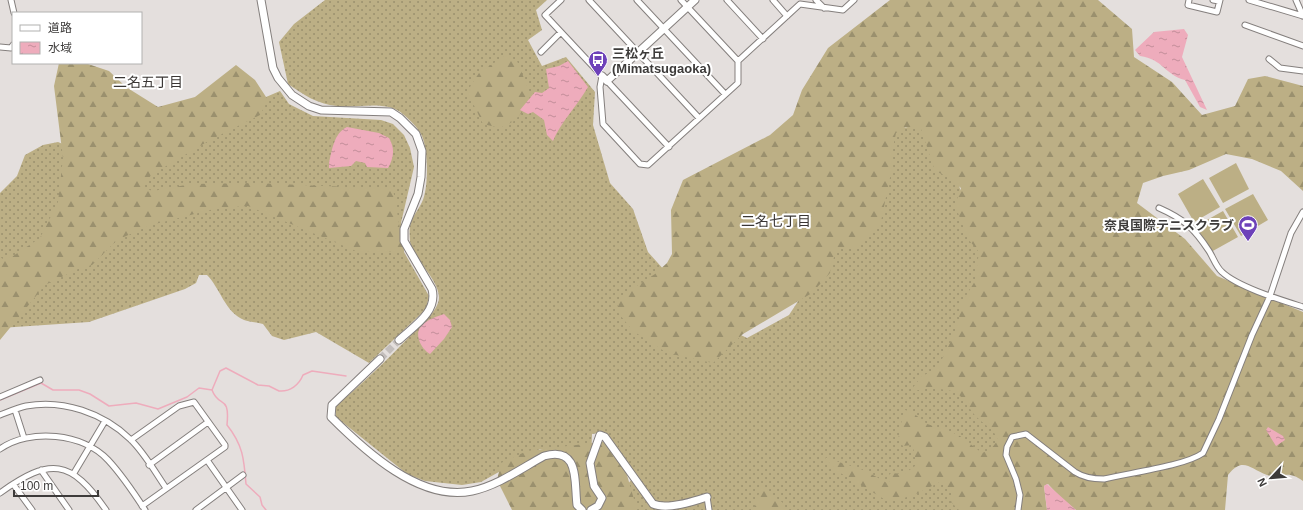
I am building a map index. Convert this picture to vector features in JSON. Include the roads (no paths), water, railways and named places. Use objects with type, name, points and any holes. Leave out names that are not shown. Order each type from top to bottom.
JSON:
[{"type":"street","points":[[11,0],[14,12]]},
{"type":"street","points":[[261,0],[273,68],[278,78],[292,94],[309,106],[321,110],[391,112],[408,125],[416,134],[422,151],[422,177],[418,194],[404,229],[404,241],[432,289],[434,297],[430,311],[399,340]]},
{"type":"street","points":[[562,0],[545,15],[669,147]]},
{"type":"street","points":[[589,0],[700,118]]},
{"type":"street","points":[[637,0],[725,94]]},
{"type":"street","points":[[681,0],[688,7],[738,61],[738,83],[648,166],[640,164],[603,124],[600,87],[605,78],[638,52],[688,7],[695,0]]},
{"type":"street","points":[[727,0],[762,39]]},
{"type":"street","points":[[773,0],[787,16]]},
{"type":"street","points":[[816,0],[824,8]]},
{"type":"street","points":[[738,61],[800,4],[843,10],[854,0]]},
{"type":"street","points":[[1189,0],[1188,5],[1217,12],[1220,1],[1213,0]]},
{"type":"street","points":[[1249,0],[1303,16]]},
{"type":"street","points":[[1296,0],[1303,16]]},
{"type":"street","points":[[1245,25],[1303,46]]},
{"type":"street","points":[[541,52],[561,32]]},
{"type":"street","points":[[0,47],[11,48],[12,46]]},
{"type":"street","points":[[1269,59],[1280,68],[1303,71]]},
{"type":"street","points":[[1159,208],[1176,216],[1191,226],[1198,234],[1222,272],[1238,282],[1270,296],[1303,307]]},
{"type":"street","points":[[1018,510],[1020,495],[1016,479],[1006,455],[1007,447],[1012,437],[1026,434],[1081,476],[1094,479],[1104,479],[1172,464],[1203,453],[1219,419],[1252,335],[1270,296],[1291,233],[1303,212]]},
{"type":"street","points":[[380,359],[332,405],[332,417],[350,435],[390,467],[419,484],[446,491],[465,492],[482,488],[544,456],[554,453],[569,459],[574,469],[577,505],[582,510]]},
{"type":"street","points":[[0,397],[40,380]]},
{"type":"street","points":[[0,449],[24,438],[51,435],[89,447],[99,452],[108,460],[144,508],[166,488],[225,447],[194,402],[179,406],[131,440]]},
{"type":"street","points":[[0,415],[36,405],[64,406],[81,410],[105,421],[131,440],[166,488]]},
{"type":"street","points":[[15,410],[24,438]]},
{"type":"street","points":[[74,473],[105,421]]},
{"type":"street","points":[[149,465],[208,422]]},
{"type":"street","points":[[591,510],[598,506],[602,498],[594,486],[590,462],[600,435],[605,437],[639,486],[658,508],[674,507],[707,498],[709,510]]},
{"type":"street","points":[[207,460],[242,510]]},
{"type":"street","points":[[0,493],[25,476],[41,470],[53,469],[74,473],[90,488],[106,510]]},
{"type":"street","points":[[41,470],[69,510]]},
{"type":"street","points":[[196,510],[243,475]]},
{"type":"street","points":[[13,484],[32,510]]},
{"type":"water","points":[[1184,29],[1188,35],[1182,57],[1207,110],[1200,107],[1185,80],[1173,75],[1154,60],[1140,56],[1135,50],[1154,32]]},
{"type":"water","points":[[568,61],[588,87],[556,134],[553,141],[547,135],[544,120],[533,112],[528,114],[520,110],[535,92],[542,93],[549,88],[546,69],[559,66]]},
{"type":"water","points":[[347,127],[379,133],[389,138],[393,153],[392,160],[388,168],[367,167],[365,163],[356,161],[351,166],[329,168],[334,142],[339,133]]},
{"type":"water","points":[[444,314],[450,320],[452,327],[444,339],[430,354],[423,348],[419,340],[419,330],[425,322]]},
{"type":"water","points":[[1268,427],[1283,436],[1285,440],[1276,446],[1266,430]]},
{"type":"water","points":[[1047,484],[1076,510],[1047,510],[1044,486]]},
{"type":"waterway","points":[[212,390],[220,371],[226,368],[258,385],[269,386],[279,391],[294,387],[303,375],[312,371],[346,376]]},
{"type":"waterway","points":[[0,400],[41,383],[53,390],[79,390],[90,394],[109,406],[136,403],[158,409],[187,397],[199,388],[212,390],[215,396],[225,405],[227,409],[227,425],[240,446],[246,484],[260,497],[262,505],[266,510]]},
{"type":"tunnel","points":[[380,359],[399,340]]},
{"type":"place","name":"三松ヶ丘 (Mimatsugaoka)","points":[[598,77]]},
{"type":"place","name":"奈良国際テニスクラブ","points":[[1248,242]]},
{"type":"district","name":"二名五丁目","points":[[148,82]]},
{"type":"district","name":"二名七丁目","points":[[776,221]]}]
